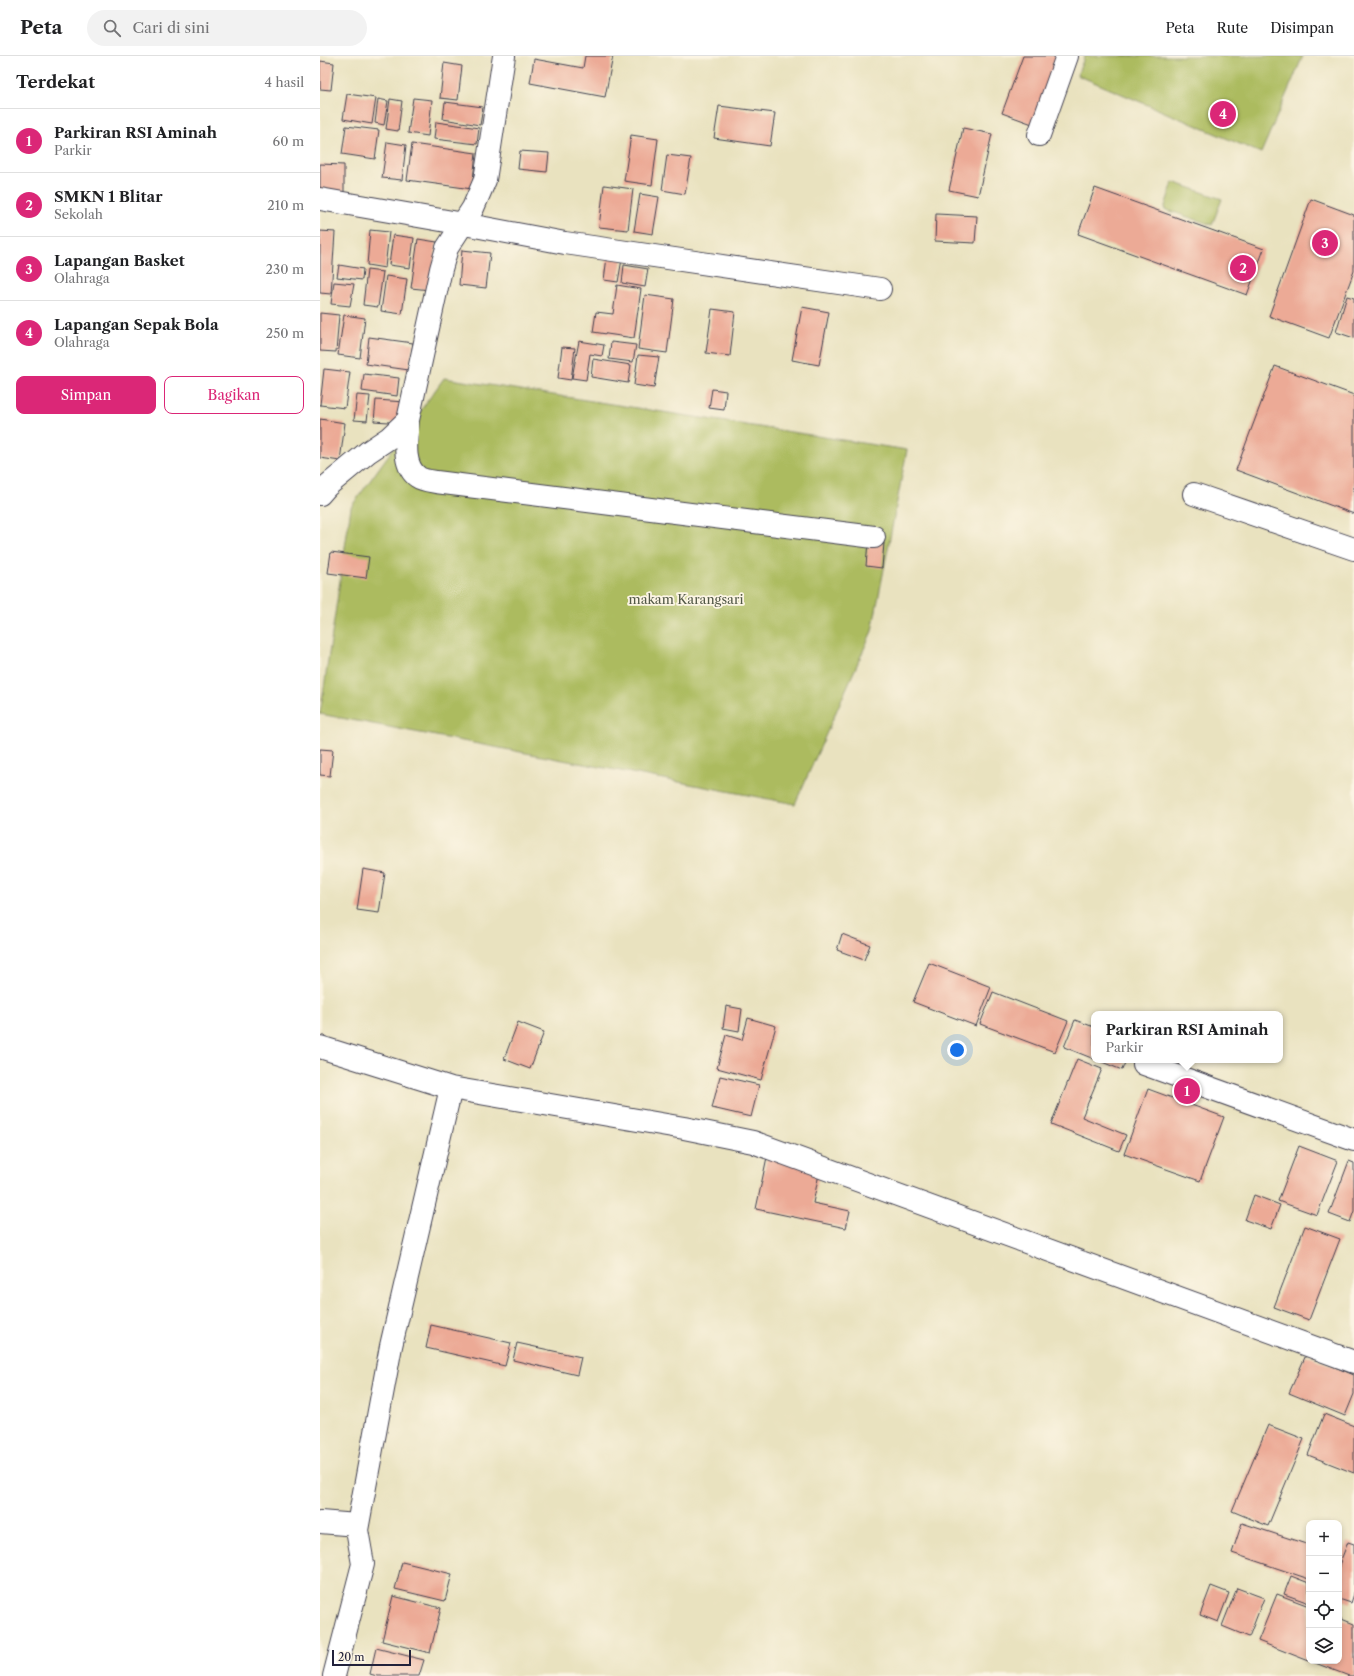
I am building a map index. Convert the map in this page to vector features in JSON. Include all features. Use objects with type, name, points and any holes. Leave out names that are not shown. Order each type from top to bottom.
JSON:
[{"type":"street","points":[[504,56],[485,180],[473,208],[447,248],[440,269],[408,420],[407,456],[411,471],[418,478],[436,482],[874,537]]},
{"type":"street","points":[[1039,135],[1067,56]]},
{"type":"street","points":[[320,199],[565,243],[880,289]]},
{"type":"street","points":[[320,494],[368,452],[389,438],[408,420]]},
{"type":"street","points":[[1194,494],[1354,550]]},
{"type":"street","points":[[320,1047],[451,1088],[684,1128],[753,1142],[1354,1362]]},
{"type":"street","points":[[1144,1064],[1354,1140]]},
{"type":"street","points":[[334,1676],[363,1564],[357,1528],[391,1346],[451,1088]]},
{"type":"street","points":[[320,1522],[357,1528]]},
{"type":"green space","points":[[1085,56],[1303,56],[1261,153],[1077,75]]},
{"type":"green space","points":[[1173,182],[1222,199],[1212,225],[1164,209]]},
{"type":"green space","name":"makam Karangsari","points":[[444,378],[907,450],[872,631],[795,804],[320,714],[351,507]]},
{"type":"building","points":[[585,56],[613,56],[605,97],[530,83],[534,59],[583,68]]},
{"type":"building","points":[[1023,56],[1060,56],[1035,125],[1002,113]]},
{"type":"building","points":[[320,61],[334,63],[331,90],[320,89]]},
{"type":"building","points":[[444,63],[462,66],[458,100],[440,98]]},
{"type":"building","points":[[347,94],[376,98],[372,124],[343,119]]},
{"type":"building","points":[[413,98],[432,100],[428,136],[408,133]]},
{"type":"building","points":[[378,99],[388,101],[384,125],[375,123]]},
{"type":"building","points":[[390,99],[402,101],[398,131],[386,129]]},
{"type":"building","points":[[445,102],[483,107],[480,125],[443,119]]},
{"type":"building","points":[[719,106],[775,113],[770,146],[714,138]]},
{"type":"building","points":[[436,122],[479,128],[477,144],[434,139]]},
{"type":"building","points":[[346,126],[379,130],[375,159],[342,154]]},
{"type":"building","points":[[963,128],[992,134],[978,196],[949,190]]},
{"type":"building","points":[[631,135],[658,139],[652,185],[624,181]]},
{"type":"building","points":[[387,142],[406,145],[402,180],[382,178]]},
{"type":"building","points":[[412,144],[476,153],[472,189],[407,180]]},
{"type":"building","points":[[520,151],[549,153],[547,172],[518,169]]},
{"type":"building","points":[[667,155],[691,158],[685,194],[662,190]]},
{"type":"building","points":[[320,164],[344,165],[344,192],[320,191]]},
{"type":"building","points":[[604,185],[633,189],[628,230],[599,227]]},
{"type":"building","points":[[1095,188],[1264,249],[1247,295],[1078,234]]},
{"type":"building","points":[[640,194],[659,197],[653,234],[634,231]]},
{"type":"building","points":[[1311,199],[1354,215],[1354,271],[1329,338],[1269,316]]},
{"type":"building","points":[[936,214],[977,216],[975,243],[935,241]]},
{"type":"building","points":[[370,230],[389,232],[385,268],[367,265]]},
{"type":"building","points":[[320,231],[335,232],[331,294],[320,293]]},
{"type":"building","points":[[393,235],[414,238],[410,268],[389,265]]},
{"type":"building","points":[[418,239],[437,242],[430,290],[411,288]]},
{"type":"building","points":[[462,250],[490,253],[486,288],[459,285]]},
{"type":"building","points":[[607,257],[622,259],[618,282],[604,280]]},
{"type":"building","points":[[339,265],[363,269],[362,280],[337,277]]},
{"type":"building","points":[[624,265],[648,269],[645,287],[622,283]]},
{"type":"building","points":[[367,270],[383,272],[378,307],[363,305]]},
{"type":"building","points":[[386,276],[407,279],[402,314],[381,311]]},
{"type":"building","points":[[334,282],[354,284],[350,306],[331,304]]},
{"type":"building","points":[[617,285],[641,289],[634,338],[593,332],[596,312],[613,314]]},
{"type":"building","points":[[645,295],[674,299],[667,353],[638,349]]},
{"type":"building","points":[[1347,296],[1354,298],[1354,338],[1336,332]]},
{"type":"building","points":[[802,307],[829,312],[819,365],[792,360]]},
{"type":"building","points":[[712,309],[735,312],[730,356],[706,353]]},
{"type":"building","points":[[320,313],[339,315],[336,352],[320,351]]},
{"type":"building","points":[[344,315],[365,318],[360,358],[338,355]]},
{"type":"building","points":[[369,337],[413,343],[409,370],[366,364]]},
{"type":"building","points":[[579,341],[604,345],[602,356],[590,354],[586,380],[572,378]]},
{"type":"building","points":[[611,342],[636,345],[633,362],[609,359]]},
{"type":"building","points":[[562,347],[575,348],[571,380],[558,378]]},
{"type":"building","points":[[638,355],[659,357],[654,388],[634,385]]},
{"type":"building","points":[[593,359],[631,365],[628,383],[591,377]]},
{"type":"building","points":[[1275,366],[1354,395],[1354,514],[1236,470]]},
{"type":"building","points":[[324,369],[350,372],[345,408],[320,405]]},
{"type":"building","points":[[364,374],[399,378],[397,396],[362,391]]},
{"type":"building","points":[[712,389],[726,391],[724,410],[709,408]]},
{"type":"building","points":[[357,395],[370,396],[367,421],[354,420]]},
{"type":"building","points":[[376,400],[405,402],[403,423],[374,421]]},
{"type":"building","points":[[320,419],[345,423],[340,461],[320,458]]},
{"type":"building","points":[[868,541],[884,543],[882,568],[866,566]]},
{"type":"building","points":[[331,552],[369,557],[366,578],[328,573]]},
{"type":"building","points":[[320,749],[333,750],[330,776],[320,775]]},
{"type":"building","points":[[363,869],[385,873],[379,913],[357,910]]},
{"type":"building","points":[[842,934],[870,945],[864,960],[837,950]]},
{"type":"building","points":[[929,963],[991,987],[976,1026],[913,1002]]},
{"type":"building","points":[[993,992],[1068,1021],[1055,1052],[980,1024]]},
{"type":"building","points":[[726,1006],[742,1009],[739,1031],[723,1028]]},
{"type":"building","points":[[748,1018],[776,1026],[761,1080],[717,1068],[726,1035],[742,1040]]},
{"type":"building","points":[[1075,1020],[1091,1026],[1091,1058],[1064,1047]]},
{"type":"building","points":[[518,1022],[544,1032],[530,1069],[504,1059]]},
{"type":"building","points":[[1077,1059],[1102,1069],[1082,1117],[1126,1135],[1119,1151],[1051,1124]]},
{"type":"building","points":[[1104,1063],[1125,1063],[1122,1070]]},
{"type":"building","points":[[720,1076],[759,1085],[751,1117],[712,1108]]},
{"type":"building","points":[[1148,1089],[1224,1117],[1200,1181],[1124,1154]]},
{"type":"building","points":[[1299,1146],[1338,1161],[1317,1215],[1278,1201]]},
{"type":"building","points":[[767,1157],[820,1169],[813,1203],[850,1211],[846,1228],[756,1209]]},
{"type":"building","points":[[1349,1161],[1354,1163],[1354,1211],[1350,1222],[1329,1214]]},
{"type":"building","points":[[1254,1195],[1280,1205],[1271,1229],[1245,1220]]},
{"type":"building","points":[[1305,1226],[1340,1239],[1309,1320],[1274,1307]]},
{"type":"building","points":[[431,1325],[511,1343],[505,1366],[426,1348]]},
{"type":"building","points":[[517,1343],[581,1357],[577,1375],[513,1360]]},
{"type":"building","points":[[1306,1355],[1354,1375],[1354,1394],[1345,1416],[1289,1393]]},
{"type":"building","points":[[1324,1414],[1354,1426],[1354,1473],[1308,1455]]},
{"type":"building","points":[[1268,1425],[1304,1439],[1268,1526],[1232,1511]]},
{"type":"building","points":[[1242,1523],[1306,1544],[1306,1578],[1232,1553]]},
{"type":"building","points":[[1348,1542],[1354,1544],[1354,1594],[1351,1603],[1342,1600],[1342,1557]]},
{"type":"building","points":[[402,1562],[452,1574],[445,1601],[395,1589]]},
{"type":"building","points":[[1291,1576],[1306,1582],[1306,1602],[1284,1594]]},
{"type":"building","points":[[1211,1586],[1229,1593],[1218,1622],[1200,1615]]},
{"type":"building","points":[[1237,1588],[1264,1598],[1249,1637],[1222,1626]]},
{"type":"building","points":[[1277,1594],[1306,1605],[1306,1660],[1258,1641]]},
{"type":"building","points":[[393,1596],[441,1608],[430,1653],[382,1641]]},
{"type":"building","points":[[1342,1619],[1354,1624],[1354,1676],[1349,1676],[1318,1664],[1342,1664]]},
{"type":"building","points":[[376,1648],[424,1660],[419,1676],[377,1676],[370,1674]]},
{"type":"place","name":"Lapangan Sepak Bola","points":[[1223,114]]},
{"type":"place","name":"Lapangan Basket","points":[[1325,243]]},
{"type":"place","name":"SMKN 1 Blitar","points":[[1243,268]]},
{"type":"place","name":"Parkiran RSI Aminah","points":[[1187,1091]]}]
